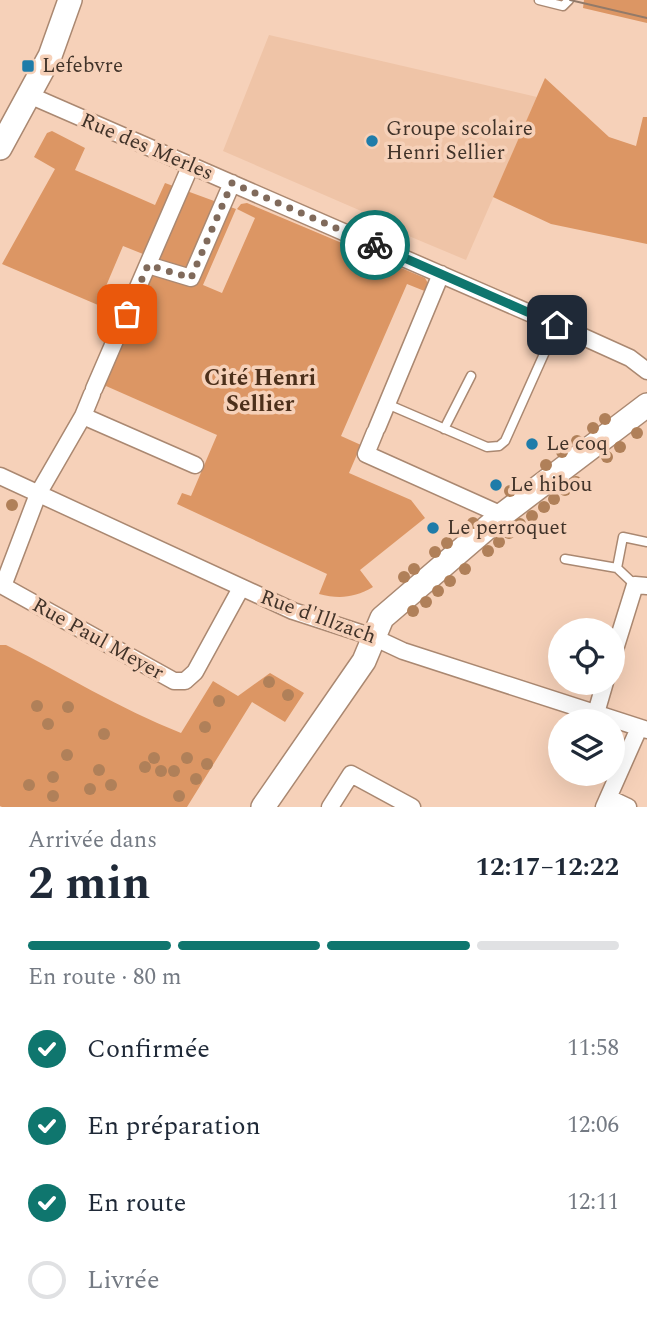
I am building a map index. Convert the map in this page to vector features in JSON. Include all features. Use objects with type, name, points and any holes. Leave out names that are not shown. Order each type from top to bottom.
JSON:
[{"type":"main road","points":[[0,148],[50,56],[70,0]]},
{"type":"main road","points":[[263,807],[361,666],[382,618],[502,515],[647,405]]},
{"type":"street","name":"Rue des Merles","points":[[29,95],[557,325],[630,358],[647,371]]},
{"type":"street","points":[[37,494],[83,416],[190,167]]},
{"type":"street","points":[[148,265],[191,278],[232,183]]},
{"type":"street","points":[[441,274],[366,454],[502,515]]},
{"type":"street","points":[[83,416],[195,465]]},
{"type":"street","name":"Rue d'Illzach","points":[[0,476],[293,611],[373,637],[403,651],[584,709]]},
{"type":"street","name":"Rue Paul Meyer","points":[[37,494],[3,586],[174,681],[185,681],[195,672],[241,588]]},
{"type":"street","points":[[625,626],[641,586]]},
{"type":"street","name":"Rue d'Illzach","points":[[625,723],[643,729]]},
{"type":"street","points":[[628,807],[606,802],[643,729]]},
{"type":"street","points":[[330,807],[351,774],[412,807]]},
{"type":"lane","points":[[539,0],[563,6],[569,0]]},
{"type":"lane","points":[[387,404],[487,447],[499,446],[505,441],[557,325]]},
{"type":"lane","points":[[444,429],[471,376]]},
{"type":"lane","points":[[617,568],[623,537],[647,542]]},
{"type":"lane","points":[[565,559],[617,568],[641,586]]},
{"type":"shaded area","points":[[584,0],[647,0],[647,23],[583,8]]},
{"type":"shaded area","name":"Groupe scolaire Henri Sellier","points":[[269,35],[537,97],[466,260],[373,221],[375,217],[223,151]]},
{"type":"shaded area","points":[[545,78],[609,137],[636,146],[643,117],[647,117],[647,244],[551,224],[493,197]]},
{"type":"shaded area","points":[[52,131],[85,148],[75,170],[155,205],[165,183],[236,209],[203,285],[222,293],[255,218],[237,209],[241,204],[247,203],[425,278],[429,285],[427,292],[407,284],[341,436],[361,445],[349,473],[411,500],[425,518],[360,570],[373,587],[346,596],[319,594],[327,574],[177,504],[182,493],[191,496],[217,435],[106,386],[102,392],[86,385],[143,254],[123,246],[98,305],[2,264],[55,169],[34,157],[47,133]]},
{"type":"shaded area","points":[[0,645],[6,645],[114,702],[181,733],[213,681],[238,696],[270,673],[304,693],[285,722],[252,702],[187,807],[2,807]]},
{"type":"tram line","points":[[570,0],[647,18]]},
{"type":"way so far","points":[[127,314],[148,265],[191,278],[232,183],[375,245]]},
{"type":"place","name":"Lefebvre","points":[[28,66]]},
{"type":"place","name":"Groupe scolaire Henri Sellier","points":[[372,141]]},
{"type":"place","name":"Le coq","points":[[532,444]]},
{"type":"place","name":"Le hibou","points":[[496,485]]},
{"type":"place","name":"Le perroquet","points":[[433,528]]},
{"type":"district","name":"Cité Henri Sellier","points":[[260,391]]},
{"type":"route","points":[[375,245],[557,325]]}]
